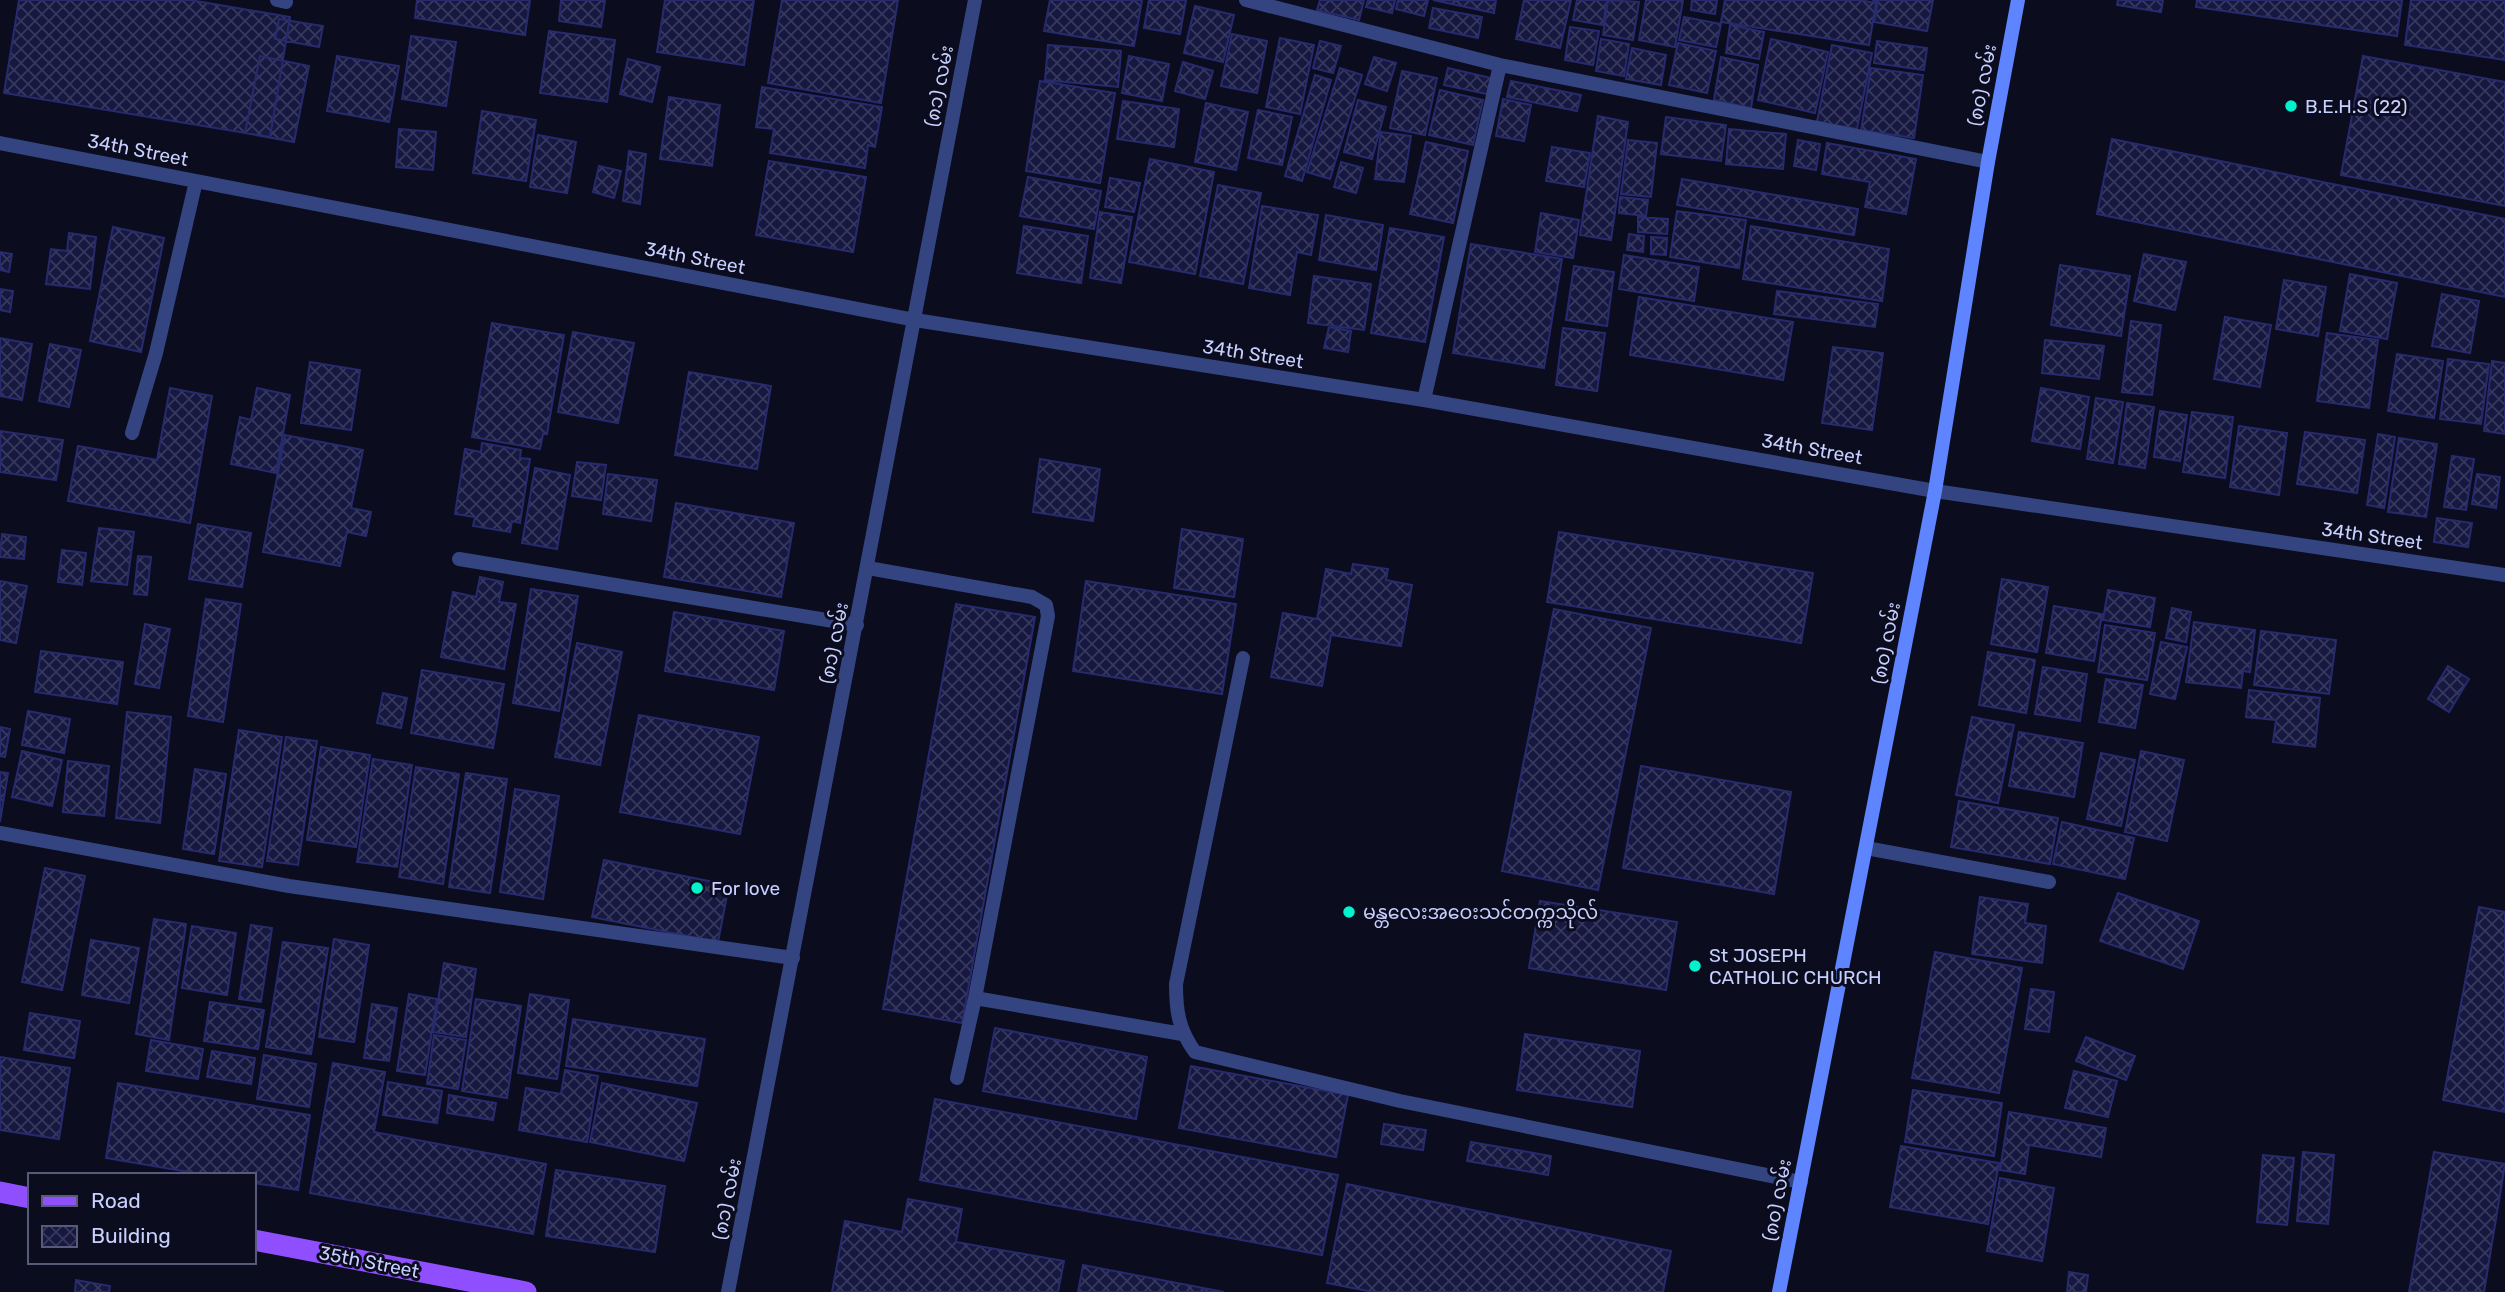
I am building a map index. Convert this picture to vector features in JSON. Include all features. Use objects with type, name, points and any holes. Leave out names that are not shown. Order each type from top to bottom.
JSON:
[{"type":"main road","name":"(၈၀) လမ်း","points":[[1779,1292],[1935,491],[1987,162],[2018,0]]},
{"type":"main road","points":[[0,1192],[28,1198]]},
{"type":"main road","name":"35th Street","points":[[256,1240],[526,1292]]},
{"type":"street","name":"(၈၁) လမ်း","points":[[728,1292],[975,0]]},
{"type":"street","points":[[1246,0],[1500,65],[1987,162]]},
{"type":"street","points":[[1424,400],[1500,65]]},
{"type":"street","name":"34th Street","points":[[0,143],[915,320],[1424,400],[1935,491],[2505,575]]},
{"type":"street","points":[[132,433],[156,353],[196,181]]},
{"type":"street","points":[[458,559],[857,625]]},
{"type":"street","points":[[868,568],[1032,597],[1046,605],[1048,616],[975,998],[957,1078]]},
{"type":"street","points":[[1243,658],[1176,985],[1176,1012],[1182,1034],[1195,1052],[1400,1101],[1801,1182]]},
{"type":"street","points":[[0,833],[289,886],[793,958]]},
{"type":"street","points":[[1866,848],[2049,882]]},
{"type":"street","points":[[975,998],[1182,1034]]},
{"type":"building","points":[[19,0],[190,0],[290,17],[270,137],[4,93]]},
{"type":"building","points":[[417,0],[530,0],[525,35],[415,18]]},
{"type":"building","points":[[561,0],[605,0],[601,27],[559,21]]},
{"type":"building","points":[[665,0],[754,0],[744,65],[657,52]]},
{"type":"building","points":[[782,0],[898,0],[881,103],[768,83]]},
{"type":"building","points":[[1050,0],[1142,0],[1134,46],[1044,31]]},
{"type":"building","points":[[1149,0],[1186,0],[1180,34],[1144,28]]},
{"type":"building","points":[[1320,0],[1364,0],[1359,20],[1317,10]]},
{"type":"building","points":[[1368,0],[1395,0],[1392,13],[1366,7]]},
{"type":"building","points":[[1398,0],[1428,0],[1424,16],[1396,9]]},
{"type":"building","points":[[1433,0],[1496,0],[1494,13]]},
{"type":"building","points":[[1524,0],[1571,0],[1560,48],[1516,39]]},
{"type":"building","points":[[1577,0],[1607,0],[1603,25],[1573,20]]},
{"type":"building","points":[[1608,0],[1639,2],[1633,40],[1603,35]]},
{"type":"building","points":[[1646,0],[1683,0],[1675,47],[1639,40]]},
{"type":"building","points":[[1692,0],[1717,0],[1715,14],[1691,10]]},
{"type":"building","points":[[1725,0],[1859,0],[1876,3],[1869,45],[1721,22]]},
{"type":"building","points":[[1872,0],[1933,0],[1927,31],[1874,22],[1878,2]]},
{"type":"building","points":[[2118,0],[2163,0],[2161,12],[2117,5]]},
{"type":"building","points":[[2197,0],[2402,0],[2397,36],[2196,7]]},
{"type":"building","points":[[2411,0],[2505,0],[2505,60],[2405,45]]},
{"type":"building","points":[[1195,6],[1234,15],[1223,62],[1184,53]]},
{"type":"building","points":[[1433,8],[1482,17],[1478,38],[1429,28]]},
{"type":"building","points":[[1684,17],[1721,24],[1716,47],[1679,40]]},
{"type":"building","points":[[279,19],[323,26],[319,47],[275,39]]},
{"type":"building","points":[[1730,25],[1764,32],[1759,59],[1726,53]]},
{"type":"building","points":[[1570,27],[1599,31],[1593,65],[1565,60]]},
{"type":"building","points":[[549,31],[615,40],[607,102],[540,93]]},
{"type":"building","points":[[1232,34],[1267,41],[1257,93],[1221,86]]},
{"type":"building","points":[[411,36],[456,42],[446,106],[402,99]]},
{"type":"building","points":[[1280,38],[1314,45],[1300,114],[1266,107]]},
{"type":"building","points":[[1601,39],[1629,44],[1624,76],[1596,71]]},
{"type":"building","points":[[1771,39],[1828,52],[1815,113],[1758,100]]},
{"type":"building","points":[[1320,41],[1341,46],[1333,73],[1313,68]]},
{"type":"building","points":[[1877,41],[1927,48],[1924,70],[1874,63]]},
{"type":"building","points":[[1678,43],[1716,51],[1707,93],[1669,85]]},
{"type":"building","points":[[1048,45],[1121,51],[1118,87],[1045,80]]},
{"type":"building","points":[[1832,45],[1872,53],[1857,129],[1817,122]]},
{"type":"building","points":[[1632,48],[1666,55],[1661,85],[1626,79]]},
{"type":"building","points":[[260,56],[309,66],[294,142],[245,133]]},
{"type":"building","points":[[337,56],[399,66],[389,122],[327,111]]},
{"type":"building","points":[[1129,56],[1169,64],[1162,101],[1122,93]]},
{"type":"building","points":[[2363,56],[2505,82],[2505,206],[2341,175]]},
{"type":"building","points":[[1374,57],[1396,63],[1387,91],[1365,84]]},
{"type":"building","points":[[1721,57],[1758,65],[1751,108],[1714,100]]},
{"type":"building","points":[[628,59],[660,67],[652,102],[620,94]]},
{"type":"building","points":[[1183,62],[1213,71],[1205,99],[1175,91]]},
{"type":"building","points":[[1340,68],[1362,75],[1330,179],[1307,172]]},
{"type":"building","points":[[1448,68],[1491,78],[1487,94],[1444,85]]},
{"type":"building","points":[[1871,68],[1923,75],[1914,138],[1861,130]]},
{"type":"building","points":[[1402,71],[1437,78],[1425,135],[1390,128]]},
{"type":"building","points":[[1315,75],[1331,80],[1302,181],[1285,176]]},
{"type":"building","points":[[1040,81],[1115,93],[1100,183],[1026,171]]},
{"type":"building","points":[[1511,81],[1581,95],[1577,111],[1507,97]]},
{"type":"building","points":[[762,87],[882,107],[875,147],[868,145],[865,168],[770,153],[774,129],[756,127]]},
{"type":"building","points":[[1440,90],[1483,100],[1473,145],[1429,135]]},
{"type":"building","points":[[669,97],[720,105],[712,166],[660,159]]},
{"type":"building","points":[[1503,99],[1531,105],[1524,141],[1496,136]]},
{"type":"building","points":[[1358,100],[1386,107],[1372,159],[1344,152]]},
{"type":"building","points":[[1123,101],[1179,109],[1174,147],[1117,139]]},
{"type":"building","points":[[1206,103],[1248,112],[1236,170],[1195,162]]},
{"type":"building","points":[[1258,110],[1292,117],[1282,165],[1248,158]]},
{"type":"building","points":[[482,111],[536,120],[526,181],[473,173]]},
{"type":"building","points":[[1598,116],[1628,122],[1611,240],[1580,235]]},
{"type":"building","points":[[1666,117],[1726,125],[1721,161],[1661,154]]},
{"type":"building","points":[[399,129],[436,132],[433,170],[396,167]]},
{"type":"building","points":[[1729,129],[1786,134],[1783,169],[1726,164]]},
{"type":"building","points":[[1381,132],[1411,136],[1404,182],[1375,179]]},
{"type":"building","points":[[538,135],[576,142],[567,193],[530,187]]},
{"type":"building","points":[[2112,139],[2505,219],[2505,297],[2097,214]]},
{"type":"building","points":[[1628,140],[1657,143],[1651,197],[1621,194]]},
{"type":"building","points":[[1798,140],[1820,144],[1816,170],[1794,166]]},
{"type":"building","points":[[1426,142],[1468,151],[1453,223],[1410,214]]},
{"type":"building","points":[[1827,143],[1916,159],[1906,214],[1865,207],[1870,182],[1822,174]]},
{"type":"building","points":[[1552,147],[1590,153],[1584,187],[1546,181]]},
{"type":"building","points":[[629,151],[646,154],[640,204],[623,201]]},
{"type":"building","points":[[1150,159],[1214,172],[1195,274],[1129,262]]},
{"type":"building","points":[[769,161],[866,177],[853,252],[756,235]]},
{"type":"building","points":[[1341,162],[1363,168],[1356,193],[1334,187]]},
{"type":"building","points":[[599,166],[621,171],[614,198],[593,192]]},
{"type":"building","points":[[1028,177],[1101,191],[1094,229],[1020,216]]},
{"type":"building","points":[[1110,178],[1140,183],[1134,212],[1105,207]]},
{"type":"building","points":[[1682,179],[1858,209],[1854,235],[1677,205]]},
{"type":"building","points":[[1218,185],[1261,193],[1243,284],[1200,276]]},
{"type":"building","points":[[1620,197],[1648,200],[1646,216],[1619,213]]},
{"type":"building","points":[[1262,206],[1318,215],[1311,255],[1297,252],[1290,295],[1249,288]]},
{"type":"building","points":[[1677,211],[1746,220],[1739,268],[1670,257]]},
{"type":"building","points":[[1100,212],[1132,217],[1121,283],[1090,278]]},
{"type":"building","points":[[1541,213],[1579,220],[1573,258],[1535,252]]},
{"type":"building","points":[[1326,215],[1383,225],[1376,270],[1319,260]]},
{"type":"building","points":[[1638,217],[1668,219],[1667,234],[1638,232]]},
{"type":"building","points":[[1024,226],[1088,236],[1081,283],[1017,273]]},
{"type":"building","points":[[1751,226],[1889,249],[1882,301],[1743,279]]},
{"type":"building","points":[[113,227],[164,238],[141,352],[90,341]]},
{"type":"building","points":[[1390,228],[1444,237],[1425,342],[1371,333]]},
{"type":"building","points":[[69,233],[96,237],[90,289],[46,284],[51,249],[67,251]]},
{"type":"building","points":[[1629,234],[1644,236],[1643,252],[1627,250]]},
{"type":"building","points":[[1651,237],[1667,238],[1666,255],[1651,254]]},
{"type":"building","points":[[1471,244],[1562,259],[1544,368],[1453,353]]},
{"type":"building","points":[[0,252],[12,254],[9,272],[0,270]]},
{"type":"building","points":[[2144,254],[2186,262],[2175,310],[2134,301]]},
{"type":"building","points":[[1624,255],[1699,267],[1694,301],[1619,289]]},
{"type":"building","points":[[2060,265],[2130,276],[2121,336],[2051,325]]},
{"type":"building","points":[[1574,266],[1614,272],[1607,326],[1566,320]]},
{"type":"building","points":[[2350,274],[2397,283],[2387,339],[2340,331]]},
{"type":"building","points":[[1314,276],[1371,284],[1364,330],[1308,323]]},
{"type":"building","points":[[2284,280],[2326,287],[2318,336],[2276,329]]},
{"type":"building","points":[[0,289],[13,291],[10,312],[0,310]]},
{"type":"building","points":[[1777,291],[1878,304],[1875,327],[1774,314]]},
{"type":"building","points":[[2442,294],[2479,301],[2470,353],[2432,346]]},
{"type":"building","points":[[1639,297],[1793,322],[1783,380],[1630,355]]},
{"type":"building","points":[[2225,317],[2271,325],[2260,387],[2214,379]]},
{"type":"building","points":[[2131,321],[2161,325],[2152,395],[2122,392]]},
{"type":"building","points":[[492,323],[564,335],[547,434],[543,434],[540,449],[472,437]]},
{"type":"building","points":[[1329,327],[1351,331],[1348,352],[1324,348]]},
{"type":"building","points":[[1563,328],[1605,333],[1597,391],[1556,385]]},
{"type":"building","points":[[573,332],[634,343],[618,423],[558,412]]},
{"type":"building","points":[[2327,333],[2378,340],[2369,408],[2317,401]]},
{"type":"building","points":[[0,338],[32,344],[22,400],[0,396]]},
{"type":"building","points":[[2045,340],[2104,346],[2099,379],[2042,373]]},
{"type":"building","points":[[50,344],[81,350],[69,407],[39,401]]},
{"type":"building","points":[[1833,347],[1883,353],[1872,430],[1822,423]]},
{"type":"building","points":[[2397,354],[2443,361],[2434,418],[2388,411]]},
{"type":"building","points":[[2448,359],[2489,364],[2481,424],[2440,419]]},
{"type":"building","points":[[2492,361],[2505,363],[2505,434],[2484,431]]},
{"type":"building","points":[[310,362],[360,370],[351,430],[301,423]]},
{"type":"building","points":[[689,372],[771,386],[757,469],[675,455]]},
{"type":"building","points":[[170,388],[212,396],[190,523],[68,501],[78,446],[157,460]]},
{"type":"building","points":[[257,388],[290,395],[276,473],[231,464],[240,417],[251,420]]},
{"type":"building","points":[[2041,388],[2089,397],[2080,449],[2032,441]]},
{"type":"building","points":[[2096,398],[2123,402],[2113,463],[2087,459]]},
{"type":"building","points":[[2127,403],[2154,407],[2145,468],[2119,464]]},
{"type":"building","points":[[2160,411],[2187,415],[2180,461],[2154,457]]},
{"type":"building","points":[[2192,412],[2233,417],[2225,478],[2183,472]]},
{"type":"building","points":[[2239,426],[2287,433],[2279,495],[2230,487]]},
{"type":"building","points":[[0,431],[63,440],[56,480],[0,472]]},
{"type":"building","points":[[2305,432],[2365,440],[2357,493],[2297,484]]},
{"type":"building","points":[[2378,434],[2395,437],[2384,508],[2367,505]]},
{"type":"building","points":[[285,435],[363,450],[351,508],[371,512],[366,536],[347,532],[340,566],[263,552]]},
{"type":"building","points":[[2399,438],[2437,444],[2426,517],[2388,512]]},
{"type":"building","points":[[482,443],[521,450],[520,458],[530,459],[520,523],[512,521],[510,532],[473,526],[475,517],[455,514],[465,449],[481,452]]},
{"type":"building","points":[[2452,456],[2474,459],[2466,510],[2444,507]]},
{"type":"building","points":[[1040,459],[1100,469],[1093,521],[1033,512]]},
{"type":"building","points":[[577,462],[606,465],[601,500],[572,496]]},
{"type":"building","points":[[535,468],[570,475],[557,549],[522,543]]},
{"type":"building","points":[[608,474],[657,480],[651,521],[603,514]]},
{"type":"building","points":[[2477,474],[2500,477],[2496,508],[2472,504]]},
{"type":"building","points":[[676,503],[794,523],[781,597],[664,577]]},
{"type":"building","points":[[2437,518],[2472,523],[2468,547],[2434,542]]},
{"type":"building","points":[[198,524],[251,533],[242,587],[189,579]]},
{"type":"building","points":[[99,528],[134,532],[127,585],[91,581]]},
{"type":"building","points":[[1182,529],[1243,539],[1234,597],[1174,588]]},
{"type":"building","points":[[1559,532],[1813,573],[1801,643],[1547,602]]},
{"type":"building","points":[[2,534],[26,537],[24,559],[0,557]]},
{"type":"building","points":[[62,550],[86,553],[82,585],[58,582]]},
{"type":"building","points":[[138,556],[151,557],[147,595],[134,594]]},
{"type":"building","points":[[1353,564],[1388,569],[1386,580],[1412,585],[1401,646],[1331,635],[1322,686],[1271,677],[1283,613],[1317,619],[1326,569],[1351,574]]},
{"type":"building","points":[[480,577],[503,582],[499,602],[516,604],[504,669],[441,657],[453,592],[476,597]]},
{"type":"building","points":[[2002,579],[2048,587],[2037,652],[1991,644]]},
{"type":"building","points":[[0,581],[27,586],[16,643],[0,640]]},
{"type":"building","points":[[1086,581],[1236,604],[1222,694],[1073,671]]},
{"type":"building","points":[[531,589],[578,596],[559,711],[513,703]]},
{"type":"building","points":[[2108,590],[2155,598],[2150,627],[2103,620]]},
{"type":"building","points":[[206,599],[241,604],[223,722],[188,716]]},
{"type":"building","points":[[956,604],[1035,617],[962,1023],[883,1009]]},
{"type":"building","points":[[2054,606],[2102,614],[2094,661],[2046,653]]},
{"type":"building","points":[[2172,608],[2191,612],[2186,642],[2166,638]]},
{"type":"building","points":[[1554,609],[1651,628],[1598,890],[1502,871]]},
{"type":"building","points":[[674,612],[784,631],[774,690],[665,671]]},
{"type":"building","points":[[2194,622],[2255,630],[2250,672],[2243,671],[2241,688],[2186,682]]},
{"type":"building","points":[[145,624],[170,629],[159,688],[135,684]]},
{"type":"building","points":[[2105,625],[2155,633],[2147,680],[2098,672]]},
{"type":"building","points":[[2261,631],[2336,640],[2329,694],[2254,685]]},
{"type":"building","points":[[2161,642],[2187,647],[2175,699],[2150,694]]},
{"type":"building","points":[[577,643],[622,652],[600,765],[555,757]]},
{"type":"building","points":[[41,651],[123,662],[117,704],[35,692]]},
{"type":"building","points":[[1988,652],[2035,660],[2026,713],[1979,705]]},
{"type":"building","points":[[2448,666],[2469,679],[2449,712],[2428,699]]},
{"type":"building","points":[[2043,667],[2087,674],[2080,721],[2035,714]]},
{"type":"building","points":[[422,670],[504,684],[493,748],[411,733]]},
{"type":"building","points":[[2106,679],[2143,685],[2135,728],[2099,722]]},
{"type":"building","points":[[2249,690],[2320,698],[2315,747],[2273,742],[2276,720],[2246,717]]},
{"type":"building","points":[[383,693],[407,698],[401,728],[377,723]]},
{"type":"building","points":[[28,711],[70,719],[64,753],[22,745]]},
{"type":"building","points":[[127,712],[171,717],[160,823],[116,818]]},
{"type":"building","points":[[639,715],[759,737],[740,834],[620,812]]},
{"type":"building","points":[[1972,717],[2014,725],[1998,803],[1956,795]]},
{"type":"building","points":[[0,727],[10,729],[5,757],[0,756]]},
{"type":"building","points":[[239,730],[282,737],[262,867],[219,861]]},
{"type":"building","points":[[2019,732],[2083,743],[2074,797],[2009,786]]},
{"type":"building","points":[[286,737],[317,741],[298,865],[267,861]]},
{"type":"building","points":[[321,747],[370,755],[356,847],[307,840]]},
{"type":"building","points":[[22,751],[62,760],[52,806],[12,797]]},
{"type":"building","points":[[2141,751],[2184,760],[2167,841],[2125,832]]},
{"type":"building","points":[[2101,753],[2135,760],[2121,826],[2087,819]]},
{"type":"building","points":[[373,759],[412,765],[397,867],[357,862]]},
{"type":"building","points":[[68,761],[109,766],[104,816],[63,812]]},
{"type":"building","points":[[1641,766],[1791,792],[1774,894],[1623,868]]},
{"type":"building","points":[[416,767],[459,774],[443,884],[399,877]]},
{"type":"building","points":[[195,769],[226,774],[214,854],[183,849]]},
{"type":"building","points":[[0,772],[8,773],[0,822]]},
{"type":"building","points":[[466,773],[507,779],[490,893],[449,887]]},
{"type":"building","points":[[515,789],[559,796],[543,899],[500,892]]},
{"type":"building","points":[[1959,801],[2058,818],[2050,864],[1951,847]]},
{"type":"building","points":[[2062,822],[2134,838],[2125,879],[2053,864]]},
{"type":"building","points":[[604,860],[729,885],[718,942],[592,917]]},
{"type":"building","points":[[45,868],[85,876],[62,990],[22,982]]},
{"type":"building","points":[[2118,893],[2199,921],[2183,969],[2100,941]]},
{"type":"building","points":[[1980,897],[2028,904],[2025,923],[2046,926],[2042,963],[1972,954]]},
{"type":"building","points":[[1540,901],[1677,922],[1666,990],[1529,968]]},
{"type":"building","points":[[2479,907],[2505,912],[2505,1112],[2443,1100]]},
{"type":"building","points":[[154,919],[186,924],[169,1040],[136,1034]]},
{"type":"building","points":[[251,925],[272,928],[261,1002],[239,999]]},
{"type":"building","points":[[192,926],[236,933],[227,995],[182,988]]},
{"type":"building","points":[[334,939],[369,945],[354,1042],[319,1037]]},
{"type":"building","points":[[91,940],[139,948],[129,1003],[82,995]]},
{"type":"building","points":[[283,942],[328,948],[311,1054],[266,1047]]},
{"type":"building","points":[[1935,952],[2022,968],[1999,1093],[1912,1078]]},
{"type":"building","points":[[444,963],[476,969],[466,1037],[433,1032]]},
{"type":"building","points":[[2031,989],[2054,992],[2049,1032],[2025,1029]]},
{"type":"building","points":[[409,994],[437,999],[425,1075],[397,1071]]},
{"type":"building","points":[[530,994],[569,1000],[557,1079],[518,1073]]},
{"type":"building","points":[[476,999],[521,1006],[507,1098],[462,1091]]},
{"type":"building","points":[[210,1002],[264,1010],[258,1049],[204,1041]]},
{"type":"building","points":[[372,1004],[397,1008],[389,1061],[364,1058]]},
{"type":"building","points":[[30,1013],[80,1021],[74,1058],[24,1050]]},
{"type":"building","points":[[573,1019],[705,1039],[697,1086],[566,1066]]},
{"type":"building","points":[[995,1028],[1147,1057],[1136,1119],[983,1091]]},
{"type":"building","points":[[1525,1034],[1640,1051],[1632,1107],[1517,1090]]},
{"type":"building","points":[[434,1035],[466,1040],[458,1089],[427,1084]]},
{"type":"building","points":[[2086,1037],[2135,1056],[2126,1080],[2076,1061]]},
{"type":"building","points":[[151,1040],[203,1049],[198,1079],[146,1071]]},
{"type":"building","points":[[212,1051],[255,1058],[251,1084],[207,1077]]},
{"type":"building","points":[[264,1055],[316,1064],[309,1107],[257,1099]]},
{"type":"building","points":[[0,1057],[70,1068],[59,1139],[0,1130]]},
{"type":"building","points":[[333,1063],[385,1072],[374,1132],[546,1164],[533,1234],[310,1193]]},
{"type":"building","points":[[1191,1066],[1348,1095],[1336,1157],[1179,1128]]},
{"type":"building","points":[[565,1070],[598,1076],[587,1142],[519,1130],[526,1088],[561,1094]]},
{"type":"building","points":[[2074,1071],[2117,1081],[2108,1117],[2065,1108]]},
{"type":"building","points":[[388,1082],[442,1091],[437,1123],[383,1115]]},
{"type":"building","points":[[118,1083],[310,1115],[298,1190],[256,1183],[256,1173],[194,1173],[106,1158]]},
{"type":"building","points":[[602,1083],[697,1103],[684,1161],[590,1142]]},
{"type":"building","points":[[1913,1090],[2002,1103],[1994,1156],[1905,1142]]},
{"type":"building","points":[[449,1095],[496,1103],[493,1120],[447,1113]]},
{"type":"building","points":[[935,1099],[1338,1175],[1322,1255],[920,1180]]},
{"type":"building","points":[[2009,1112],[2106,1128],[2101,1157],[2029,1145],[2025,1174],[2000,1170]]},
{"type":"building","points":[[1384,1124],[1426,1130],[1423,1150],[1381,1144]]},
{"type":"building","points":[[1471,1142],[1551,1156],[1548,1175],[1467,1161]]},
{"type":"building","points":[[1901,1146],[1999,1163],[1988,1224],[1890,1207]]},
{"type":"building","points":[[2303,1152],[2334,1155],[2328,1224],[2297,1221]]},
{"type":"building","points":[[2434,1152],[2505,1164],[2484,1292],[2409,1292]]},
{"type":"building","points":[[2263,1155],[2294,1158],[2287,1225],[2257,1222]]},
{"type":"building","points":[[556,1170],[665,1186],[655,1252],[546,1236]]},
{"type":"building","points":[[2000,1178],[2054,1188],[2042,1261],[1987,1251]]},
{"type":"building","points":[[1347,1184],[1671,1251],[1663,1292],[1373,1292],[1327,1283]]},
{"type":"building","points":[[908,1199],[962,1209],[956,1242],[1064,1261],[1058,1292],[832,1292],[845,1221],[902,1232]]},
{"type":"building","points":[[1083,1265],[1224,1292],[1078,1292]]},
{"type":"building","points":[[2069,1272],[2088,1275],[2086,1292],[2067,1292]]},
{"type":"building","points":[[76,1280],[110,1286],[109,1292],[75,1292]]},
{"type":"place","name":"B.E.H.S (22)","points":[[2291,106]]},
{"type":"place","name":"For love","points":[[697,888]]},
{"type":"place","name":"မန္တလေးအဝေးသင်တက္ကသိုလ်","points":[[1349,912]]},
{"type":"place","name":"St JOSEPH CATHOLIC CHURCH","points":[[1695,966]]}]
